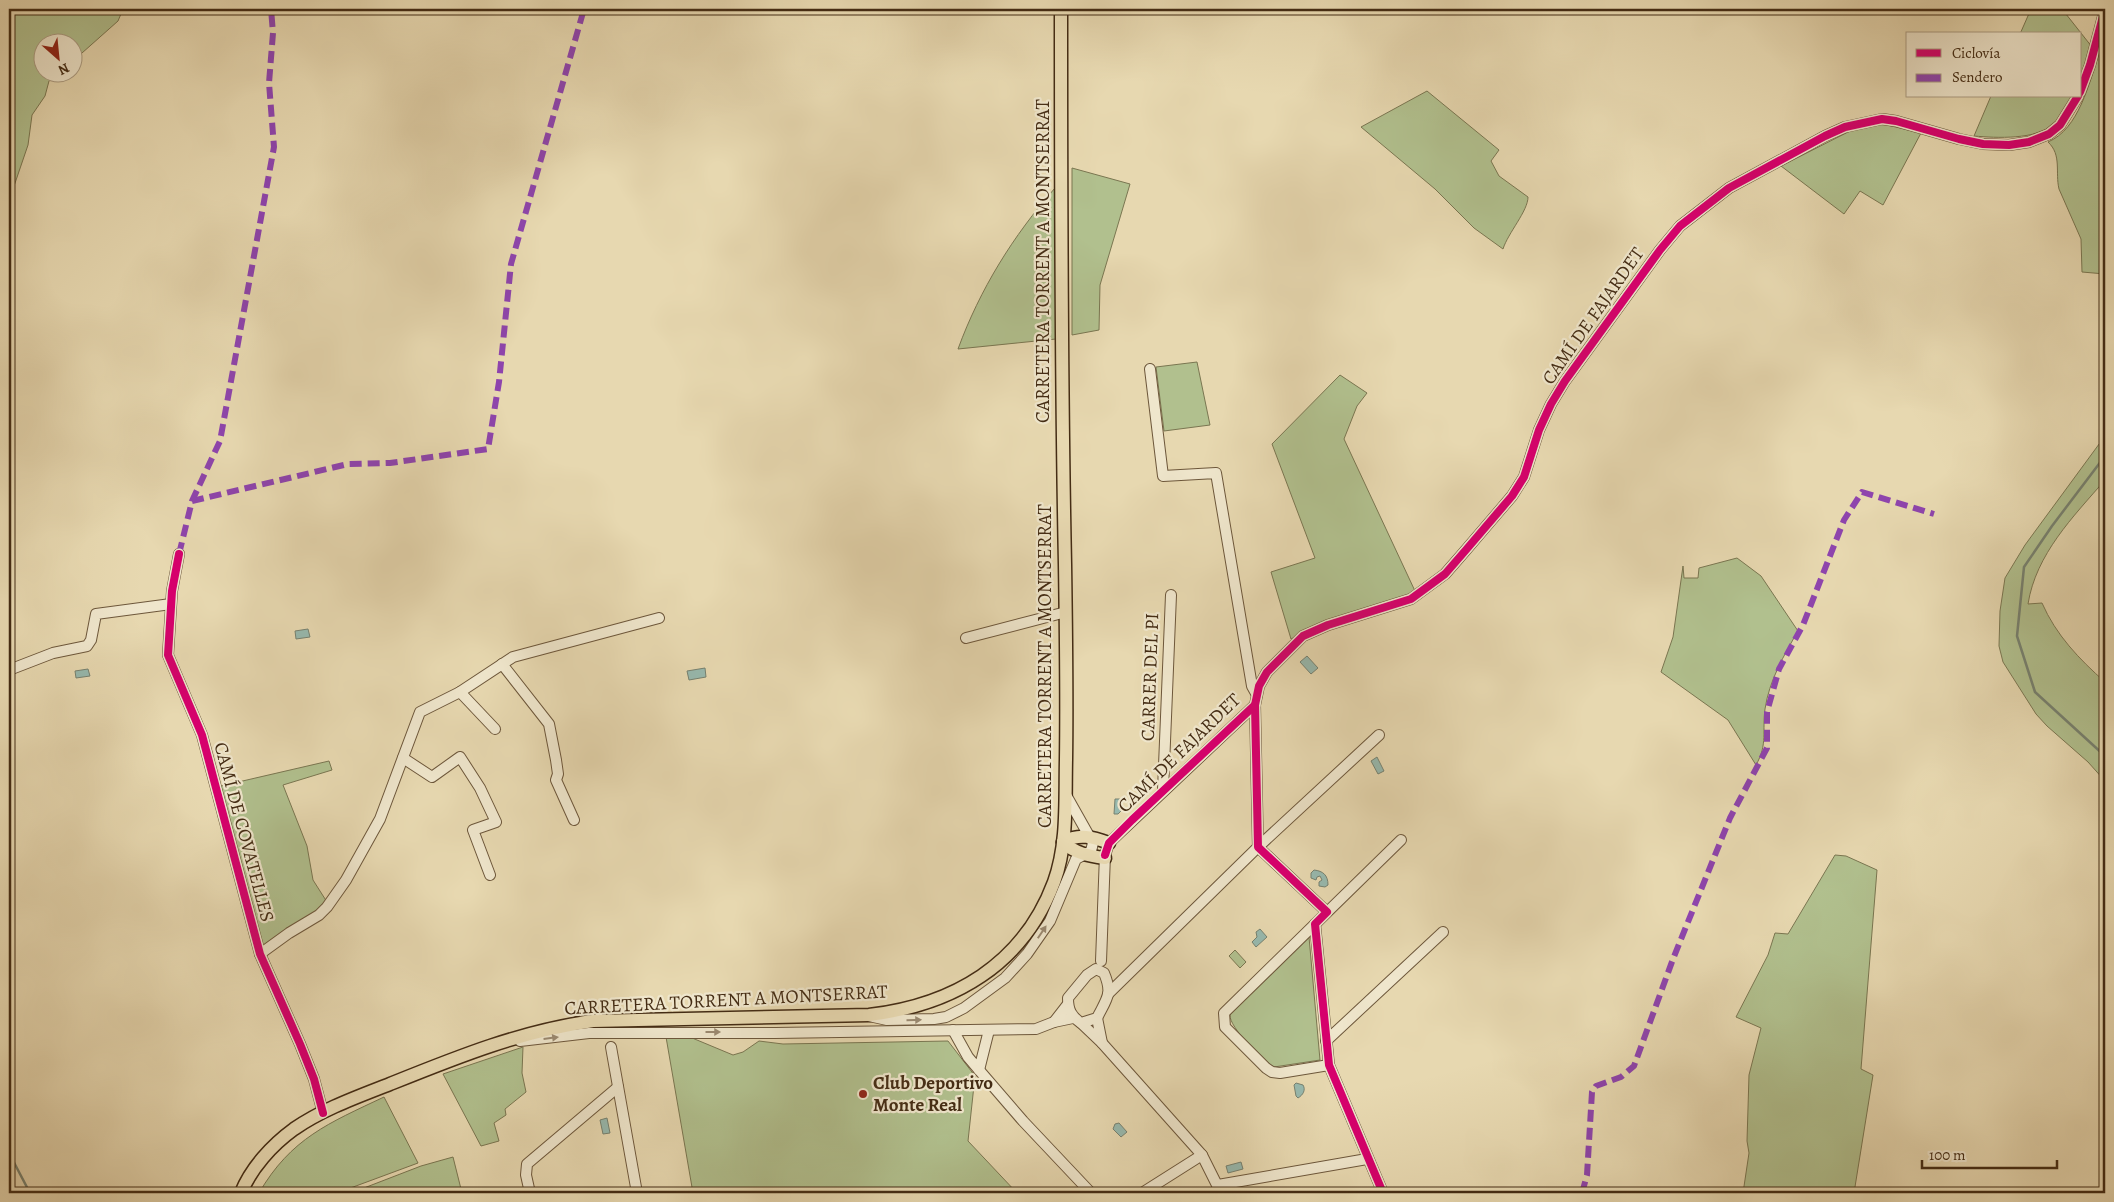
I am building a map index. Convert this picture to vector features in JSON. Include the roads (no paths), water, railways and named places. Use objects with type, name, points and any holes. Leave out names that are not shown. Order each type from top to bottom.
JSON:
[{"type":"main road","name":"CARRETERA TORRENT A MONTSERRAT","points":[[241,1193],[258,1166],[281,1140],[309,1120],[427,1069],[502,1041],[564,1025],[593,1021],[866,1015],[911,1009],[939,1000],[982,977],[1005,957],[1023,936],[1047,897],[1054,881],[1063,842],[1066,795],[1066,612],[1062,378],[1062,9]]},
{"type":"main road","points":[[1089,837],[1106,852],[1086,855],[1071,850],[1063,842],[1071,838],[1089,837]]},
{"type":"street","points":[[2082,87],[2090,65],[2105,9]]},
{"type":"street","name":"CAMÍ DE FAJARDET","points":[[1106,852],[1163,790],[1256,700],[1259,686],[1267,672],[1303,636],[1328,625],[1411,599],[1450,568],[1512,496],[1524,477],[1539,430],[1565,381],[1660,250],[1680,226],[1729,188],[1845,127],[1882,119],[1983,144],[2009,145],[2029,142],[2050,134],[2060,125],[2077,98]]},
{"type":"street","name":"CAMÍ DE FAJARDET","points":[[1150,369],[1163,476],[1216,472],[1252,686],[1256,700]]},
{"type":"street","name":"CAMÍ DE COVATELLES","points":[[179,554],[171,604],[168,655],[202,735],[260,954],[310,1070],[323,1113]]},
{"type":"street","name":"CARRER DEL PI","points":[[1163,790],[1171,595]]},
{"type":"street","points":[[9,670],[53,654],[87,646],[91,640],[96,614],[171,604]]},
{"type":"street","points":[[966,638],[1066,612]]},
{"type":"street","points":[[260,954],[318,915],[336,895],[380,819],[420,712],[460,692],[513,657],[660,618]]},
{"type":"street","points":[[502,664],[549,724],[558,774],[556,780],[574,820]]},
{"type":"street","points":[[460,692],[495,729]]},
{"type":"street","points":[[1256,700],[1258,847],[1327,912]]},
{"type":"street","points":[[1108,994],[1258,847],[1379,735]]},
{"type":"street","points":[[403,758],[432,777],[460,757],[480,788],[496,822],[473,830],[490,875]]},
{"type":"street","points":[[866,1015],[887,1020],[946,1017],[964,1008],[1005,978],[1027,954],[1050,921],[1076,859],[1086,855],[1091,850],[1092,843],[1066,795]]},
{"type":"street","points":[[1329,1065],[1280,1073],[1272,1072],[1225,1027],[1223,1018],[1227,1009],[1401,840]]},
{"type":"street","points":[[1102,1043],[1097,1018],[1110,987],[1102,971],[1106,852]]},
{"type":"street","points":[[1315,924],[1329,1065],[1367,1159],[1383,1193]]},
{"type":"street","points":[[1326,1040],[1443,932]]},
{"type":"street","points":[[1126,977],[1102,971],[1087,976],[1068,998],[1068,1009],[1077,1021],[1102,1043],[1202,1155],[1220,1189],[1367,1159]]},
{"type":"street","points":[[1054,1022],[1068,1004]]},
{"type":"street","points":[[502,1041],[601,1032],[775,1033],[1036,1029],[1054,1022],[1097,1018]]},
{"type":"street","points":[[953,1030],[968,1057],[978,1070],[1091,1193]]},
{"type":"street","points":[[978,1070],[989,1030]]},
{"type":"street","points":[[601,1032],[611,1047],[637,1193]]},
{"type":"street","points":[[611,1047],[618,1032]]},
{"type":"street","points":[[530,1193],[526,1175],[527,1164],[618,1087]]},
{"type":"street","points":[[1142,1193],[1202,1155]]},
{"type":"water","points":[[308,629],[310,637],[296,639],[295,631]]},
{"type":"water","points":[[1307,656],[1318,668],[1311,674],[1300,662]]},
{"type":"water","points":[[705,668],[706,677],[689,680],[687,671]]},
{"type":"water","points":[[88,669],[90,676],[76,678],[75,671]]},
{"type":"water","points":[[1377,757],[1384,771],[1378,774],[1371,761]]},
{"type":"water","points":[[1115,799],[1122,799],[1121,811],[1118,814],[1114,814]]},
{"type":"water","points":[[1314,870],[1324,874],[1328,885],[1325,887],[1319,886],[1319,882],[1322,880],[1320,876],[1316,880],[1311,878],[1311,873]]},
{"type":"water","points":[[1260,929],[1267,937],[1256,947],[1252,942],[1257,937],[1256,932]]},
{"type":"water","points":[[1296,1083],[1303,1085],[1304,1089],[1303,1094],[1298,1098],[1294,1085]]},
{"type":"water","points":[[607,1118],[610,1133],[603,1134],[600,1120]]},
{"type":"water","points":[[1119,1123],[1127,1132],[1121,1137],[1113,1129],[1115,1124]]},
{"type":"water","points":[[1241,1162],[1243,1169],[1228,1173],[1226,1166]]},
{"type":"waterway","points":[[2105,456],[2052,526],[2024,567],[2017,636],[2035,692],[2105,756]]},
{"type":"waterway","points":[[9,1153],[30,1193]]},
{"type":"place","name":"Club Deportivo Monte Real","points":[[863,1094]]}]
